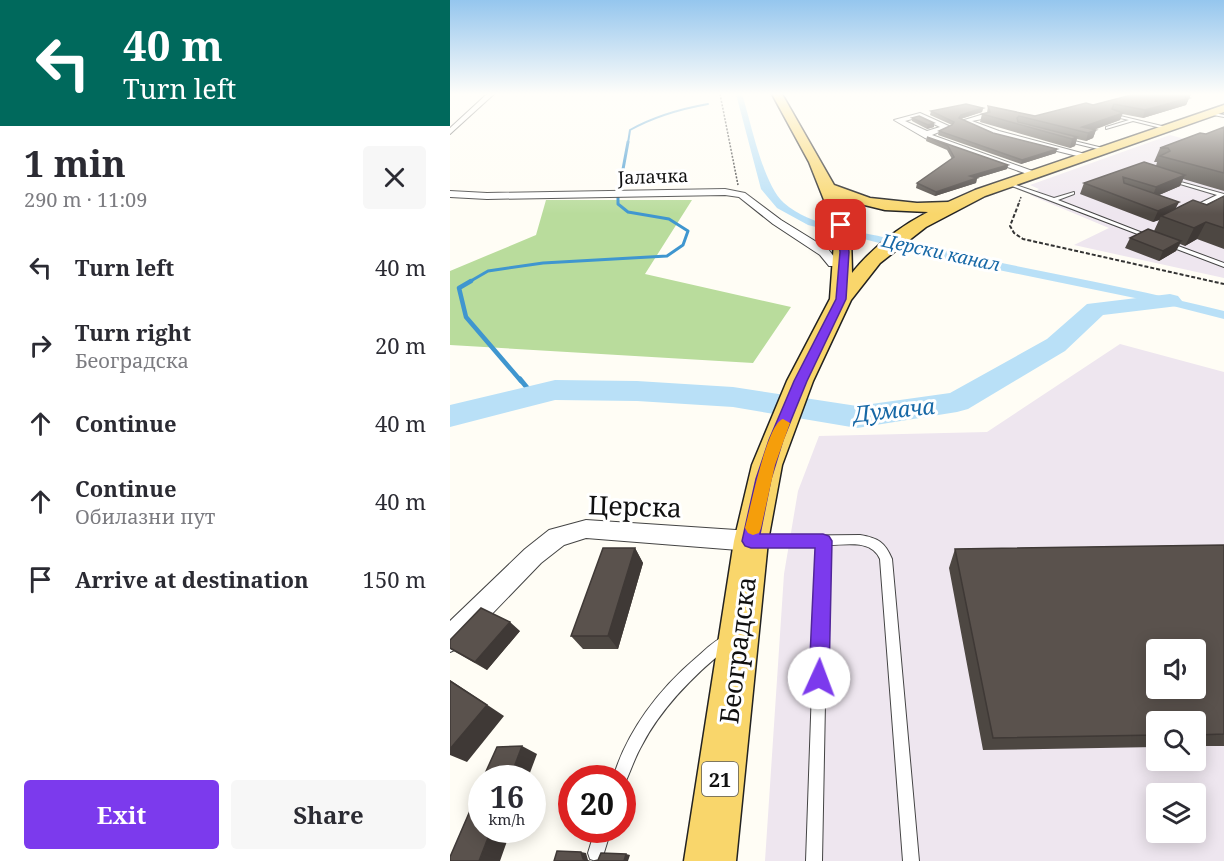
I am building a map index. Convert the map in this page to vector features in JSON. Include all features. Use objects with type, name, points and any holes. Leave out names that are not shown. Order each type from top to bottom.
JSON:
[{"type":"main road","points":[[798,134],[830,194],[843,235],[838,261],[841,299]]},
{"type":"main road","name":"21","points":[[841,299],[873,259],[920,223],[949,207],[1006,182],[1146,134]]},
{"type":"main road","points":[[830,194],[874,203],[922,208],[949,207]]},
{"type":"main road","name":"Београдска","points":[[710,861],[751,541],[767,465],[800,381],[841,299]]},
{"type":"street","points":[[927,134],[1033,173]]},
{"type":"street","points":[[1001,134],[1085,155]]},
{"type":"street","name":"Јалачка","points":[[450,194],[487,196],[708,191],[741,195],[777,222],[838,261]]},
{"type":"street","name":"Церска","points":[[450,639],[533,556],[557,537],[586,529],[751,541]]},
{"type":"lane","points":[[1063,139],[1102,149]]},
{"type":"lane","points":[[1165,178],[1223,195]]},
{"type":"lane","points":[[1006,182],[1221,264],[1224,259]]},
{"type":"lane","points":[[1054,200],[1071,193]]},
{"type":"lane","points":[[1184,213],[1223,195]]},
{"type":"lane","points":[[1140,233],[1151,228]]},
{"type":"lane","points":[[751,541],[873,542],[883,548],[886,559],[911,861]]},
{"type":"lane","points":[[814,861],[823,541]]},
{"type":"lane","points":[[624,765],[662,701],[701,660],[739,632]]},
{"type":"lane","points":[[596,853],[599,843]]},
{"type":"path","points":[[728,134],[741,195]]},
{"type":"path","points":[[1024,190],[1010,226],[1014,233],[1023,240],[1224,284]]},
{"type":"shaded area","points":[[1216,134],[1224,134],[1224,278],[1074,245],[1109,228],[1030,195],[1039,189],[1030,185],[1170,135],[1196,142]]},
{"type":"shaded area","points":[[1120,344],[1224,372],[1224,861],[765,861],[784,574],[798,491],[819,436],[987,432]]},
{"type":"green space","points":[[546,200],[692,200],[645,274],[791,307],[753,363],[450,345],[450,271],[536,235]]},
{"type":"building","points":[[948,134],[998,134],[1057,149],[1022,160]]},
{"type":"building","points":[[1055,134],[1077,137],[1072,139]]},
{"type":"building","points":[[1197,134],[1224,134],[1224,173],[1160,156],[1170,151],[1168,148],[1160,148]]},
{"type":"building","points":[[927,137],[1008,165],[970,176],[977,178],[936,192],[917,183],[954,157],[948,146]]},
{"type":"building","points":[[1144,162],[1185,175],[1156,187],[1123,177],[1124,183],[1179,202],[1158,211],[1084,183]]},
{"type":"building","points":[[1224,196],[1224,228],[1206,222],[1194,228],[1161,216],[1193,200],[1207,205]]},
{"type":"building","points":[[1148,229],[1181,241],[1163,251],[1130,238]]},
{"type":"building","points":[[1224,545],[1224,734],[1206,735],[1206,711],[1146,711],[1146,735],[993,738],[955,549]]},
{"type":"building","points":[[603,548],[635,548],[608,636],[571,636]]},
{"type":"building","points":[[481,608],[510,622],[475,662],[450,648],[450,640]]},
{"type":"building","points":[[450,681],[487,705],[450,749]]},
{"type":"building","points":[[522,746],[515,765],[489,765],[497,747]]},
{"type":"building","points":[[468,815],[468,843],[486,843],[479,861],[450,861]]},
{"type":"building","points":[[557,851],[581,852],[583,859],[588,861],[554,861]]},
{"type":"building","points":[[601,853],[626,854],[624,861],[594,861],[598,860]]},
{"type":"waterway","points":[[628,143],[629,134]]},
{"type":"waterway","name":"Церски канал","points":[[750,134],[766,189],[781,206],[812,223],[935,253],[1170,301],[1224,315]]},
{"type":"waterway","points":[[619,191],[628,142]]},
{"type":"waterway","points":[[469,282],[488,271],[543,263],[667,256],[683,245],[688,231],[669,219],[628,212],[618,204],[618,197]]},
{"type":"waterway","points":[[471,281],[459,288],[466,317],[521,381]]},
{"type":"waterway","name":"Думача","points":[[450,416],[555,390],[637,391],[733,397],[857,417],[957,402],[1056,345],[1096,309],[1170,301]]},
{"type":"waterway","points":[[520,379],[533,395]]},
{"type":"slow traffic","points":[[753,528],[767,465],[783,423]]},
{"type":"route","points":[[819,678],[823,541],[751,541],[767,465],[776,440],[800,381],[841,299],[844,259],[841,225]]}]
